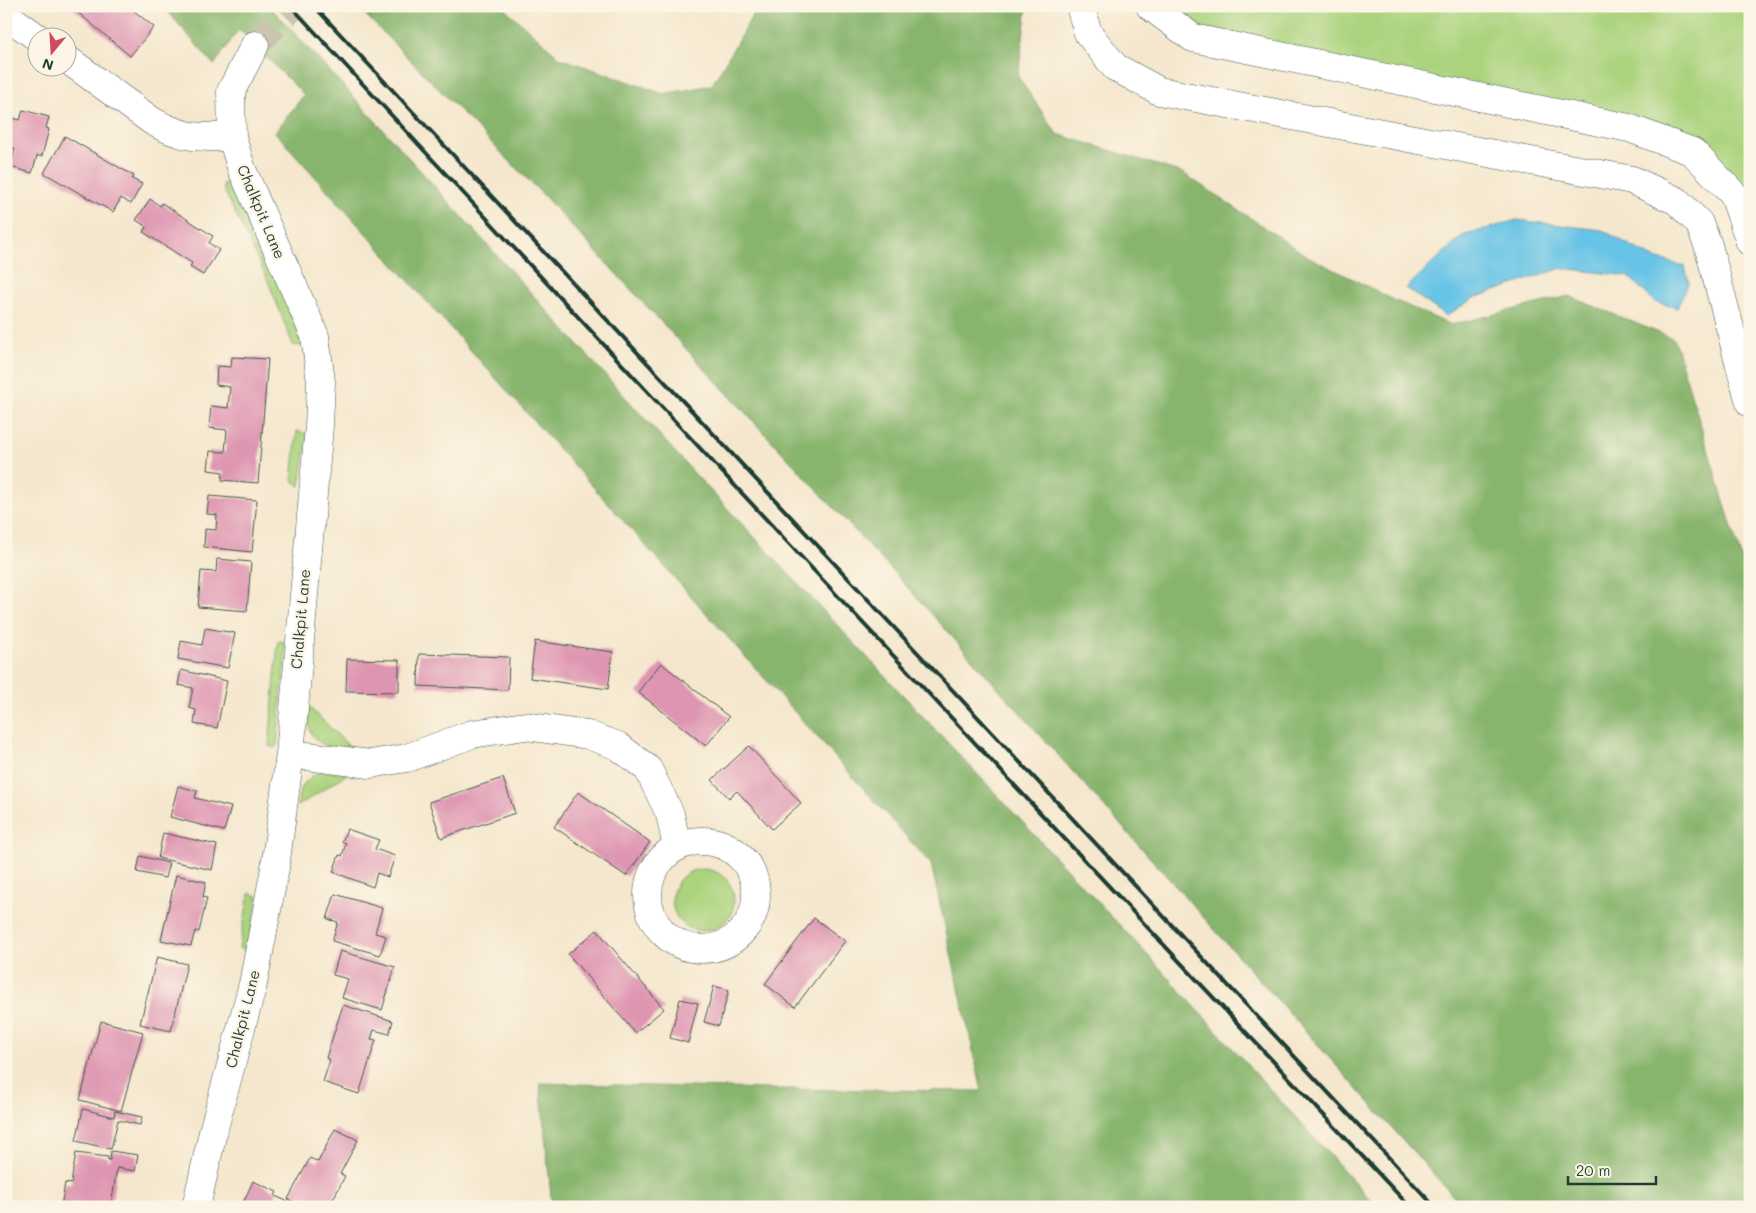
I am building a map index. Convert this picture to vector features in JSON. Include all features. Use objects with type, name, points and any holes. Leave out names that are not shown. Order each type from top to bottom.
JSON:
[{"type":"street","points":[[1080,6],[1088,33],[1115,67],[1159,91],[1632,180],[1677,201],[1699,222],[1708,245],[1750,403]]},
{"type":"street","points":[[1150,6],[1193,38],[1629,128],[1693,152],[1734,195],[1750,242]]},
{"type":"street","points":[[6,15],[28,31]]},
{"type":"street","name":"Chalkpit Lane","points":[[196,1207],[214,1128],[253,984],[275,868],[290,754],[320,426],[321,382],[315,336],[241,167],[232,137],[231,91],[255,45]]},
{"type":"street","points":[[78,67],[165,129],[198,138],[232,137]]},
{"type":"street","points":[[290,754],[370,764],[407,758],[472,734],[525,726],[588,735],[618,746],[648,769],[670,814],[677,846]]},
{"type":"green space","points":[[163,6],[269,6],[694,473],[1155,963],[1377,1207],[552,1207],[540,1083],[764,1089],[982,1091],[931,864],[275,132],[304,95],[239,29],[214,65]]},
{"type":"green space","points":[[357,6],[502,6],[560,58],[664,94],[712,85],[758,6],[1027,6],[1018,77],[1057,134],[1183,173],[1307,256],[1394,300],[1451,325],[1569,296],[1674,339],[1750,586],[1750,1207],[1463,1207],[912,592],[545,197]]},
{"type":"green space","points":[[1167,6],[1750,6],[1750,205],[1699,146],[1200,29]]},
{"type":"green space","points":[[224,183],[235,184],[305,342],[301,346],[293,345],[266,276],[223,188]]},
{"type":"green space","points":[[297,431],[308,434],[300,486],[292,480]]},
{"type":"green space","points":[[278,642],[284,642],[286,646],[277,745],[275,748],[269,746]]},
{"type":"green space","points":[[308,706],[354,751],[324,745],[318,741],[313,736],[310,728]]},
{"type":"green space","points":[[322,771],[347,774],[298,806],[301,788],[307,780]]},
{"type":"green space","points":[[703,869],[715,871],[725,878],[732,888],[734,900],[732,912],[725,922],[715,929],[703,931],[691,929],[681,922],[674,912],[672,900],[674,888],[681,878],[691,871]]},
{"type":"green space","points":[[249,894],[258,896],[248,950],[242,950],[239,948]]},
{"type":"water","points":[[1517,220],[1602,230],[1652,257],[1685,267],[1689,282],[1677,308],[1655,302],[1628,276],[1562,268],[1474,298],[1446,316],[1406,288],[1462,236]]},
{"type":"building","points":[[70,6],[128,6],[154,27],[130,56]]},
{"type":"building","points":[[23,110],[49,117],[46,128],[49,129],[42,156],[37,156],[32,173],[10,167],[15,149],[9,147],[6,156],[6,119],[9,117],[20,120]]},
{"type":"building","points":[[65,136],[134,176],[132,179],[142,184],[131,204],[121,198],[113,212],[44,173]]},
{"type":"building","points":[[150,199],[160,206],[162,203],[213,236],[209,243],[219,250],[203,275],[190,267],[192,263],[143,232],[147,227],[136,220]]},
{"type":"building","points":[[232,357],[268,359],[258,483],[222,480],[223,472],[208,470],[210,451],[225,452],[227,430],[209,428],[211,406],[228,408],[230,387],[216,385],[217,366],[231,367]]},
{"type":"building","points":[[209,496],[257,500],[252,552],[204,547],[205,529],[216,530],[217,515],[207,514]]},
{"type":"building","points":[[217,559],[251,562],[247,611],[198,607],[201,571],[216,572]]},
{"type":"building","points":[[205,628],[235,633],[228,668],[178,659],[181,641],[202,645]]},
{"type":"building","points":[[535,641],[613,652],[608,689],[530,678]]},
{"type":"building","points":[[419,654],[509,657],[508,690],[418,686]]},
{"type":"building","points":[[347,659],[399,660],[399,692],[346,691]]},
{"type":"building","points":[[661,663],[729,717],[706,746],[638,692]]},
{"type":"building","points":[[181,670],[227,681],[217,728],[194,724],[196,710],[189,708],[193,688],[178,685]]},
{"type":"building","points":[[749,746],[801,803],[772,829],[737,791],[729,798],[712,780]]},
{"type":"building","points":[[503,778],[515,813],[441,838],[429,802]]},
{"type":"building","points":[[178,786],[197,791],[195,798],[231,807],[224,831],[170,817]]},
{"type":"building","points":[[578,792],[650,842],[626,876],[554,827]]},
{"type":"building","points":[[347,829],[379,840],[375,849],[395,856],[388,877],[377,873],[373,887],[333,872],[339,855],[342,856],[346,843],[342,842]]},
{"type":"building","points":[[163,833],[217,845],[212,870],[158,858]]},
{"type":"building","points":[[140,856],[169,863],[165,878],[137,872]]},
{"type":"building","points":[[176,875],[206,882],[203,897],[207,898],[199,932],[195,931],[191,946],[161,940]]},
{"type":"building","points":[[335,894],[382,908],[375,933],[386,936],[380,955],[332,941],[338,922],[327,919]]},
{"type":"building","points":[[814,918],[845,941],[795,1007],[765,984]]},
{"type":"building","points":[[597,930],[664,1009],[635,1033],[568,954]]},
{"type":"building","points":[[340,951],[395,967],[382,1010],[342,998],[348,979],[333,975]]},
{"type":"building","points":[[157,957],[187,964],[171,1031],[140,1024]]},
{"type":"building","points":[[714,986],[729,990],[719,1026],[704,1022]]},
{"type":"building","points":[[680,999],[698,1003],[688,1043],[670,1038]]},
{"type":"building","points":[[343,1005],[393,1021],[389,1034],[374,1030],[371,1039],[376,1040],[359,1094],[323,1082],[330,1060],[326,1058]]},
{"type":"building","points":[[101,1021],[143,1032],[121,1111],[80,1100]]},
{"type":"building","points":[[83,1109],[114,1117],[115,1111],[142,1117],[140,1125],[118,1120],[111,1149],[76,1141]]},
{"type":"building","points":[[335,1129],[358,1140],[340,1174],[345,1176],[329,1207],[302,1207],[288,1199],[310,1158],[318,1162]]},
{"type":"building","points":[[111,1151],[138,1155],[135,1171],[117,1168],[111,1207],[61,1207],[65,1183],[71,1184],[76,1153],[108,1157],[108,1160],[110,1160]]},
{"type":"building","points":[[253,1181],[277,1192],[275,1196],[300,1207],[251,1207],[243,1203]]},
{"type":"tunnel","points":[[255,45],[293,6]]},
{"type":"railway","points":[[291,6],[569,308],[1410,1207]]},
{"type":"railway","points":[[314,6],[1153,908],[1435,1207]]}]
